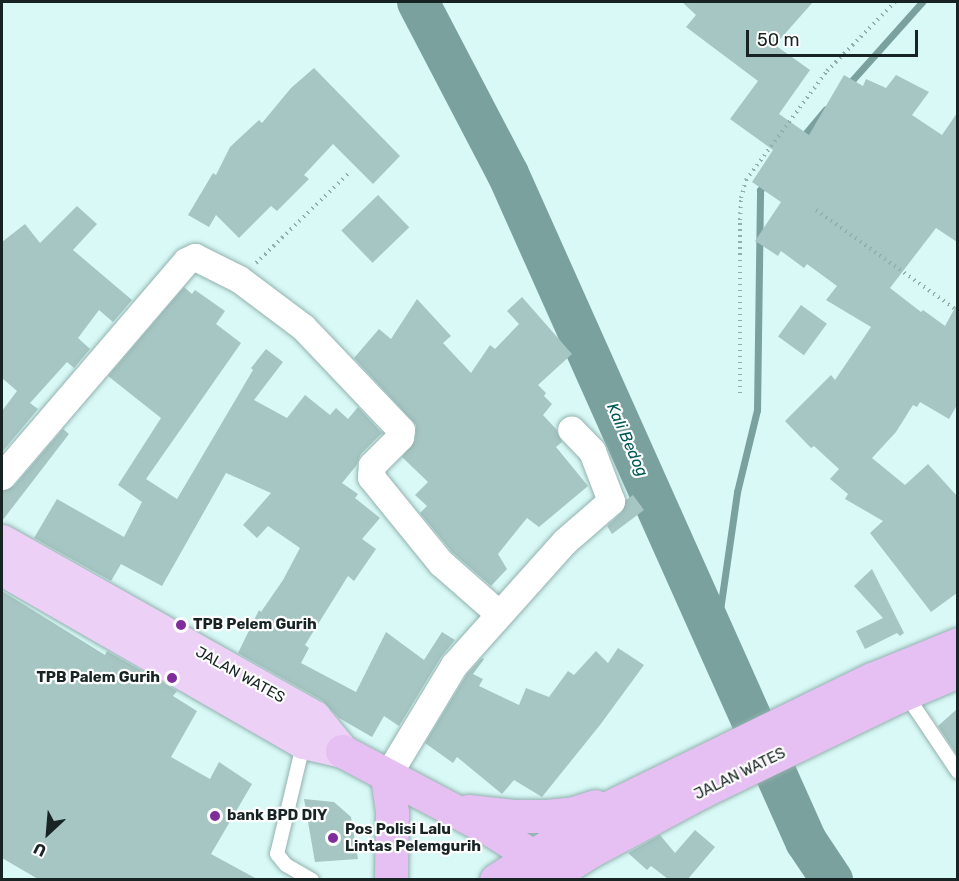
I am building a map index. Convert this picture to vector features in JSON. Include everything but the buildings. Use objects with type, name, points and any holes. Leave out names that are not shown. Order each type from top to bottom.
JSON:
[{"type":"highway","name":"JALAN WATES","points":[[543,870],[688,783],[872,693],[957,644]]},
{"type":"highway","name":"JALAN WATES","points":[[872,693],[905,693],[957,671]]},
{"type":"highway","name":"JALAN WATES","points":[[342,751],[448,807],[543,870]]},
{"type":"highway","points":[[387,776],[392,813],[391,879]]},
{"type":"highway","name":"JALAN WATES","points":[[543,870],[605,809],[639,793],[688,783]]},
{"type":"highway","points":[[448,807],[483,813],[548,816],[574,813],[639,793]]},
{"type":"highway","points":[[496,879],[543,870]]},
{"type":"main road","name":"JALAN WATES","points":[[2,541],[342,751]]},
{"type":"main road","name":"JALAN WATES","points":[[2,569],[309,729]]},
{"type":"street","points":[[2,476],[186,261],[195,257],[239,279],[303,327],[401,430],[400,436],[372,465],[371,477],[441,563],[498,613]]},
{"type":"street","points":[[387,776],[454,665],[498,613],[565,541],[611,501],[592,451],[571,429]]},
{"type":"lane","points":[[905,693],[957,772]]},
{"type":"lane","points":[[309,729],[277,854],[286,865],[312,879]]},
{"type":"path","points":[[740,393],[740,220],[741,198],[746,180],[827,71],[895,2]]},
{"type":"path","points":[[239,279],[350,172]]},
{"type":"path","points":[[816,210],[957,310]]},
{"type":"waterway","name":"Kali Bedog","points":[[418,2],[508,174],[806,841],[832,880]]},
{"type":"waterway","points":[[847,86],[922,2]]},
{"type":"waterway","points":[[800,140],[826,109]]},
{"type":"waterway","points":[[716,638],[737,492],[757,410],[760,190],[767,182]]},
{"type":"place","name":"TPB Pelem Gurih","points":[[181,625]]},
{"type":"place","name":"TPB Palem Gurih","points":[[172,678]]},
{"type":"place","name":"bank BPD DIY","points":[[215,816]]},
{"type":"place","name":"Pos Polisi Lalu Lintas Pelemgurih","points":[[333,838]]}]
